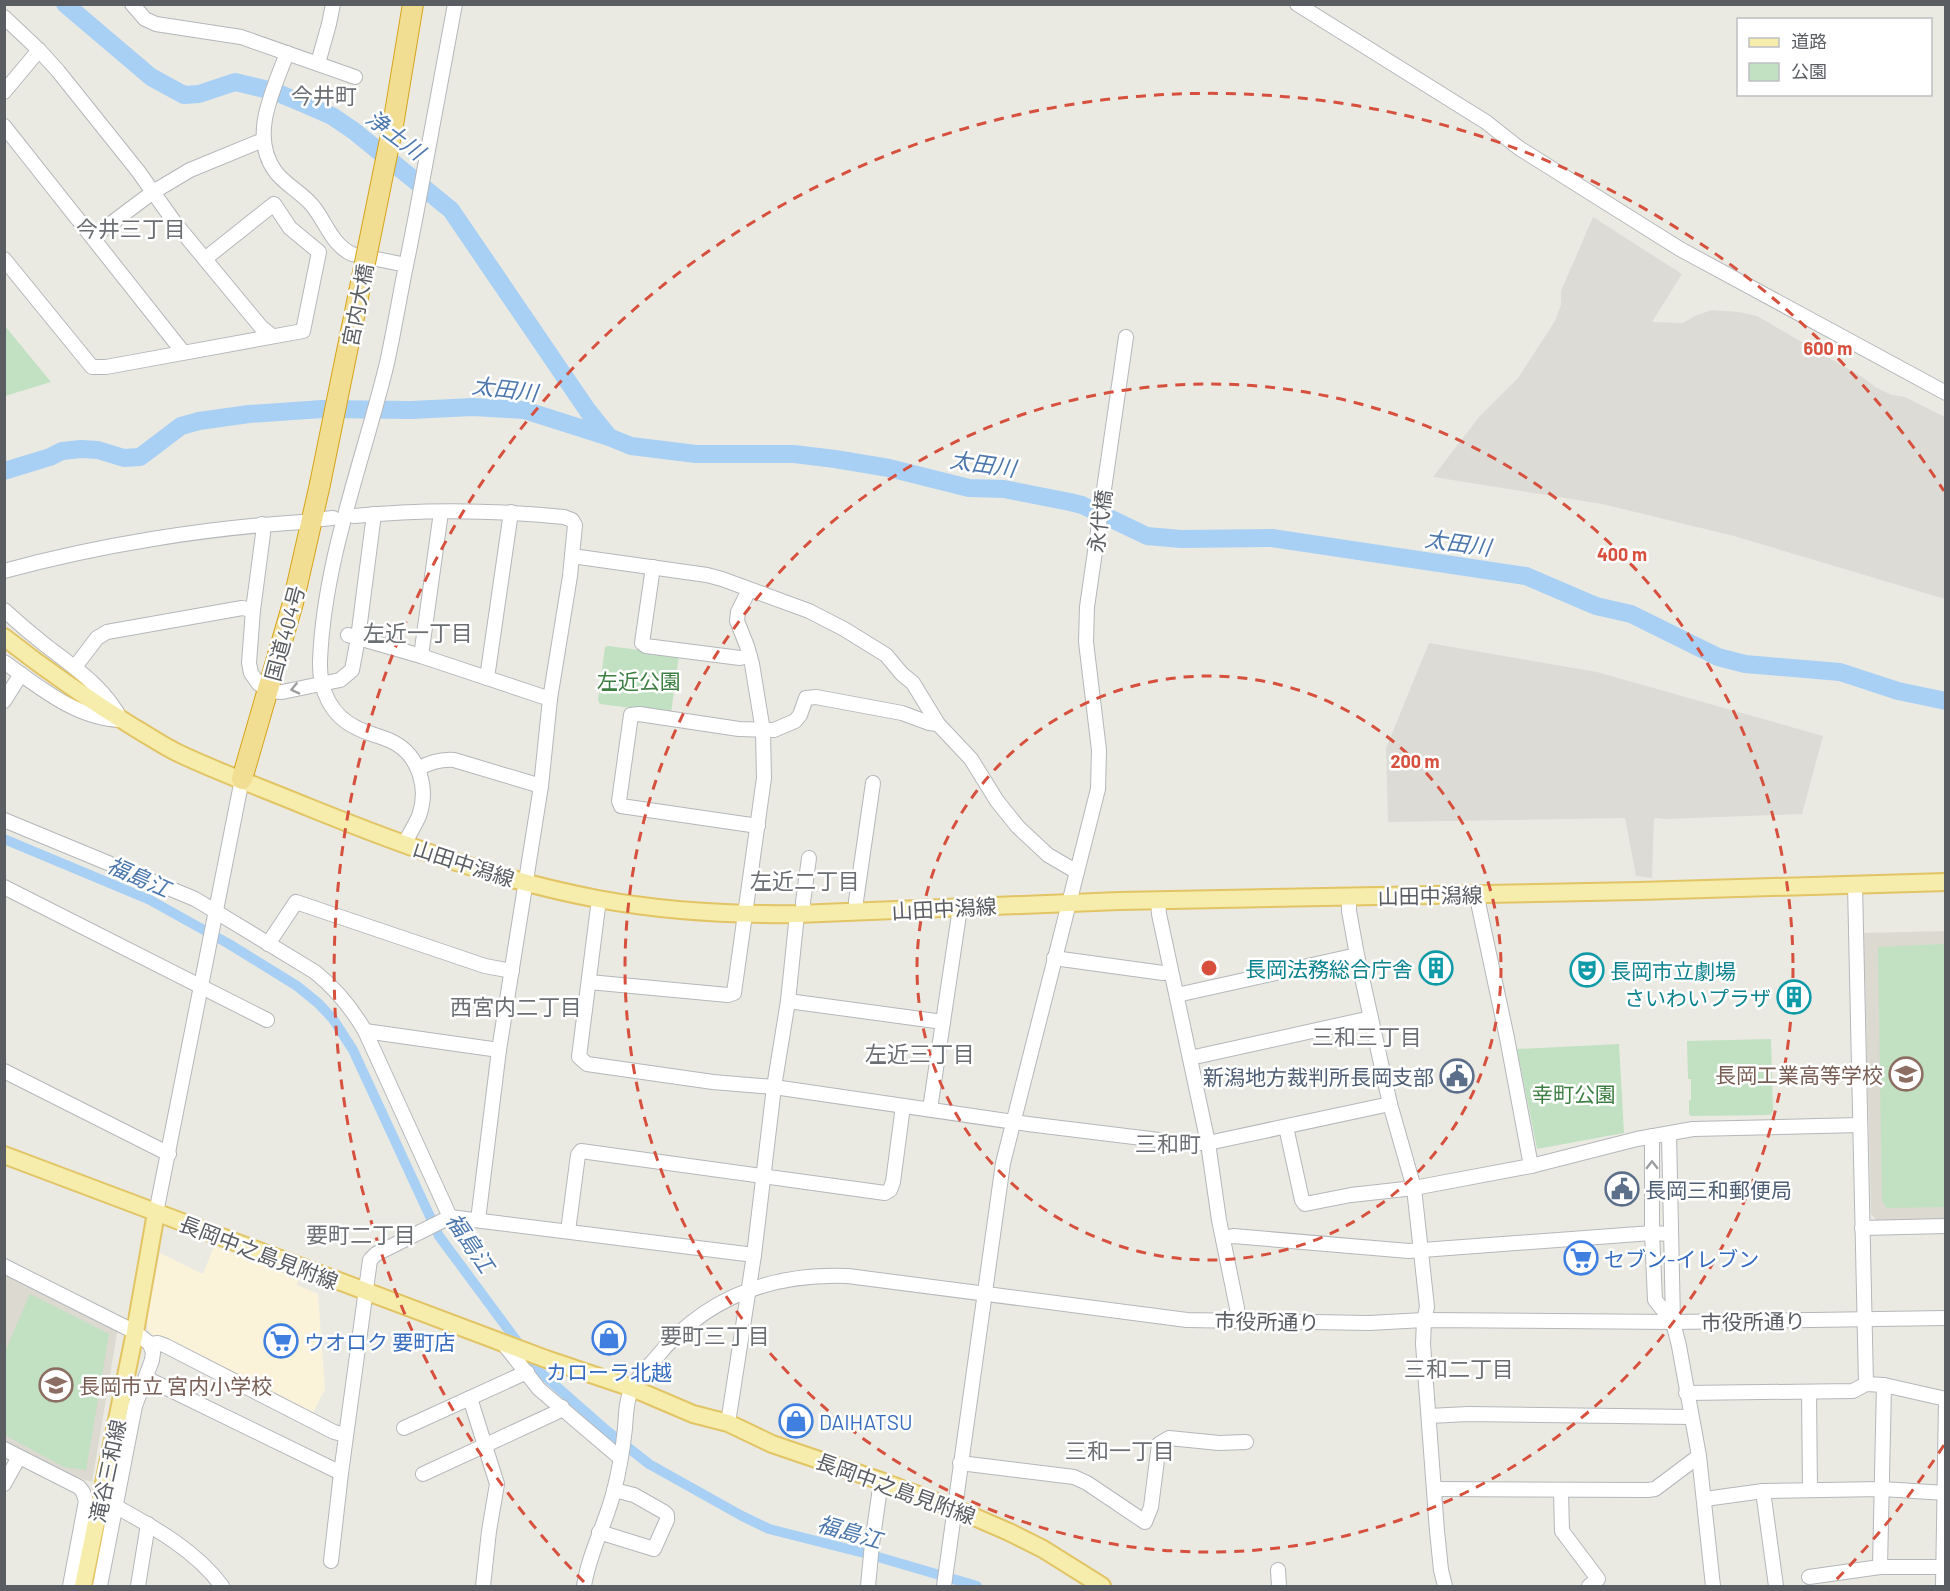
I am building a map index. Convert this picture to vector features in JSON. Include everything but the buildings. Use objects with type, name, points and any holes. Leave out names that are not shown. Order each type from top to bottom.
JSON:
[{"type":"highway","name":"宮内大橋","points":[[320,484],[393,125],[413,4]]},
{"type":"highway","name":"国道404号","points":[[242,780],[293,603],[320,484]]},
{"type":"main road","name":"山田中潟線","points":[[4,637],[35,662],[121,720],[175,752],[213,769],[451,861],[526,883],[599,899],[686,910],[746,914],[800,914],[1068,903],[1946,882]]},
{"type":"main road","name":"長岡中之島見附線","points":[[4,1155],[508,1345],[632,1388],[693,1414],[728,1423],[772,1444],[956,1509],[1043,1549],[1102,1587]]},
{"type":"main road","name":"滝谷三和線","points":[[83,1587],[135,1332],[156,1213]]},
{"type":"street","points":[[132,4],[145,19],[156,24],[241,37],[355,77]]},
{"type":"street","points":[[318,63],[333,4]]},
{"type":"street","points":[[404,844],[419,815],[423,786],[418,769],[410,755],[397,745],[359,729],[339,716],[326,698],[322,684],[321,654],[331,573],[387,363],[455,4]]},
{"type":"street","points":[[1297,4],[1486,122],[1519,148],[1680,249],[1946,393]]},
{"type":"street","points":[[4,17],[58,71],[175,223],[261,327],[272,336]]},
{"type":"street","points":[[4,92],[39,50]]},
{"type":"street","points":[[287,53],[266,115],[263,140],[266,157],[275,172],[312,205],[338,245],[352,254],[406,265]]},
{"type":"street","points":[[4,126],[183,352]]},
{"type":"street","points":[[93,237],[153,192],[190,170],[263,140]]},
{"type":"street","points":[[4,259],[92,367],[106,367],[303,331],[319,252],[290,228],[274,204],[206,258]]},
{"type":"street","name":"永代橋","points":[[944,1586],[1003,1163],[1098,789],[1099,750],[1086,642],[1087,607],[1126,337]]},
{"type":"street","points":[[354,516],[395,512],[512,512],[564,518],[572,520],[575,525],[550,699],[541,786],[499,1050],[478,1220]]},
{"type":"street","points":[[421,656],[441,512]]},
{"type":"street","points":[[487,678],[512,512]]},
{"type":"street","points":[[262,524],[263,534],[249,663],[251,673],[258,683],[268,691],[282,692],[340,680],[352,670],[353,636],[374,514]]},
{"type":"street","points":[[4,571],[102,549],[197,532],[262,524],[302,522]]},
{"type":"street","points":[[572,556],[707,575],[809,611],[886,655],[913,683],[938,724],[971,759],[997,801],[1018,827],[1048,855],[1077,872]]},
{"type":"street","points":[[653,567],[642,643],[646,646],[740,658],[750,656]]},
{"type":"street","points":[[589,982],[729,995],[734,993],[764,778],[763,730],[750,656],[737,621],[738,612],[749,590]]},
{"type":"street","points":[[75,667],[97,638],[107,632],[242,608],[253,610]]},
{"type":"street","points":[[4,610],[107,696],[121,720]]},
{"type":"street","points":[[353,636],[550,699]]},
{"type":"street","points":[[4,662],[69,705],[96,717],[121,720]]},
{"type":"street","points":[[4,701],[21,674]]},
{"type":"street","points":[[758,826],[621,806],[619,801],[631,715],[639,714],[739,729],[774,730],[795,721],[800,715],[806,698],[816,697],[902,713],[938,724]]},
{"type":"street","points":[[418,769],[433,761],[454,760],[541,786]]},
{"type":"street","points":[[156,1213],[242,780]]},
{"type":"street","points":[[856,912],[873,783]]},
{"type":"street","points":[[4,820],[195,899],[214,914],[315,972],[326,981],[348,1003],[364,1031],[447,1219]]},
{"type":"street","points":[[728,1423],[754,1255],[774,1087],[809,858]]},
{"type":"street","points":[[1855,884],[1866,1384]]},
{"type":"street","points":[[4,887],[267,1020]]},
{"type":"street","points":[[1478,894],[1532,1166]]},
{"type":"street","points":[[1348,897],[1357,955],[1390,1104],[1414,1188],[1427,1307],[1423,1344],[1441,1570],[1445,1587]]},
{"type":"street","points":[[599,899],[579,1057],[587,1064],[1183,1143],[1208,1143],[1390,1104]]},
{"type":"street","points":[[1158,901],[1208,1143],[1238,1320]]},
{"type":"street","points":[[268,944],[296,902],[485,966],[512,970]]},
{"type":"street","points":[[930,1109],[960,908]]},
{"type":"street","points":[[1177,995],[1357,955]]},
{"type":"street","points":[[1054,958],[1163,973],[1171,972]]},
{"type":"street","points":[[788,1002],[943,1022]]},
{"type":"street","points":[[1190,1058],[1371,1018]]},
{"type":"street","points":[[364,1031],[499,1050]]},
{"type":"street","points":[[4,1071],[169,1154]]},
{"type":"street","points":[[568,1231],[578,1155],[581,1150],[885,1193],[890,1190],[893,1182],[903,1106]]},
{"type":"street","points":[[1286,1127],[1302,1200],[1305,1204],[1351,1195],[1414,1188],[1532,1166],[1652,1136],[1693,1129],[1860,1125]]},
{"type":"street","points":[[1669,1134],[1673,1322],[1699,1456],[1713,1587]]},
{"type":"street","points":[[1652,1136],[1655,1300],[1673,1322]]},
{"type":"street","points":[[331,1561],[370,1260],[376,1254],[447,1219],[478,1220],[754,1255]]},
{"type":"street","points":[[1862,1228],[1946,1226]]},
{"type":"street","points":[[1223,1238],[1233,1236],[1421,1250],[1652,1233],[1670,1234]]},
{"type":"street","points":[[4,1266],[135,1332],[150,1344],[153,1353],[135,1406],[100,1587]]},
{"type":"street","name":"市役所通り","points":[[632,1388],[681,1329],[710,1309],[748,1290],[792,1278],[825,1275],[985,1293],[1187,1320],[1369,1323],[1424,1320],[1673,1322],[1946,1318]]},
{"type":"street","points":[[150,1344],[158,1343],[166,1346],[334,1432],[346,1435]]},
{"type":"street","points":[[508,1345],[539,1389],[594,1437],[621,1454]]},
{"type":"street","points":[[404,1428],[527,1372]]},
{"type":"street","points":[[146,1378],[341,1473]]},
{"type":"street","points":[[1686,1393],[1853,1391],[1866,1384],[1884,1384],[1946,1399],[1943,1587]]},
{"type":"street","points":[[1880,1567],[1884,1384]]},
{"type":"street","points":[[584,1587],[587,1569],[614,1490],[626,1409],[632,1388]]},
{"type":"street","points":[[1809,1392],[1810,1490]]},
{"type":"street","points":[[470,1398],[498,1488],[489,1531],[483,1587]]},
{"type":"street","points":[[423,1474],[557,1412],[562,1407]]},
{"type":"street","points":[[1429,1416],[1467,1414],[1691,1417]]},
{"type":"street","points":[[960,1462],[1074,1477],[1087,1482],[1145,1522],[1149,1517],[1151,1507],[1159,1444],[1169,1438],[1219,1443],[1246,1442]]},
{"type":"street","points":[[4,1449],[79,1486],[83,1492],[86,1501],[70,1587]]},
{"type":"street","points":[[1435,1489],[1561,1491],[1655,1489],[1699,1456]]},
{"type":"street","points":[[4,1484],[19,1457]]},
{"type":"street","points":[[868,1587],[881,1481]]},
{"type":"street","points":[[599,1532],[654,1549],[667,1520],[668,1515],[634,1495],[614,1490]]},
{"type":"street","points":[[1705,1499],[1763,1491],[1882,1490],[1945,1493]]},
{"type":"street","points":[[1561,1491],[1562,1531],[1598,1579],[1589,1587]]},
{"type":"street","points":[[1763,1491],[1776,1587]]},
{"type":"street","points":[[116,1506],[176,1542],[198,1559],[219,1585]]},
{"type":"street","points":[[138,1587],[148,1524]]},
{"type":"street","points":[[1809,1577],[1880,1567],[1944,1567]]},
{"type":"street","points":[[1278,1570],[1279,1587]]},
{"type":"shaded area","points":[[1593,217],[1682,274],[1652,322],[1683,323],[1712,310],[1757,316],[1864,378],[1875,387],[1892,395],[1905,397],[1945,417],[1945,599],[1734,536],[1602,504],[1433,477],[1479,417],[1518,378],[1555,321],[1561,305],[1561,291]]},
{"type":"shaded area","points":[[1429,643],[1597,672],[1823,736],[1802,814],[1654,818],[1652,878],[1636,876],[1625,818],[1388,822],[1386,748]]},
{"type":"shaded area","name":"長岡工業高等学校","points":[[1945,931],[1945,1220],[1877,1221],[1871,1214],[1864,933]]},
{"type":"shaded area","points":[[214,1246],[299,1279],[297,1285],[318,1294],[325,1389],[311,1417],[153,1336],[148,1329],[146,1319],[160,1253],[203,1274]]},
{"type":"shaded area","name":"長岡市立 宮内小学校","points":[[4,1271],[118,1327],[92,1482],[64,1473],[5,1442]]},
{"type":"green space","points":[[5,326],[51,382],[5,396]]},
{"type":"green space","name":"左近公園","points":[[605,647],[679,655],[671,713],[600,704],[598,700]]},
{"type":"green space","name":"長岡工業高等学校","points":[[1945,944],[1945,1207],[1887,1208],[1882,1201],[1878,947]]},
{"type":"green space","points":[[1771,1039],[1773,1111],[1770,1115],[1691,1116],[1689,1114],[1691,1079],[1688,1079],[1687,1041]]},
{"type":"green space","name":"幸町公園","points":[[1619,1044],[1624,1133],[1537,1149],[1517,1049]]},
{"type":"green space","name":"長岡市立 宮内小学校","points":[[30,1294],[109,1334],[86,1470],[64,1467],[5,1435],[5,1352]]},
{"type":"waterway","name":"浄土川","points":[[65,4],[151,77],[184,95],[199,94],[235,82],[273,91],[332,116],[354,131],[451,210],[588,411],[609,437]]},
{"type":"waterway","name":"太田川","points":[[4,471],[62,451],[81,449],[98,450],[124,458],[140,457],[181,426],[249,414],[322,409],[411,410],[473,407],[524,410],[631,446],[696,454],[794,454],[835,459],[889,468],[969,488],[1004,489],[1070,502],[1082,505],[1147,536],[1181,539],[1272,538],[1526,576],[1596,606],[1631,614],[1718,657],[1745,664],[1840,672],[1898,691],[1946,701]]},
{"type":"waterway","name":"福島江","points":[[4,839],[150,900],[229,944],[297,986],[318,1003],[333,1019],[353,1050],[439,1236],[539,1371],[649,1464],[769,1529],[868,1554],[977,1586]]},
{"type":"place","name":"長岡法務総合庁舎","points":[[1436,968]]},
{"type":"place","name":"長岡市立劇場","points":[[1587,970]]},
{"type":"place","name":"さいわいプラザ","points":[[1794,997]]},
{"type":"place","name":"長岡工業高等学校","points":[[1906,1074]]},
{"type":"place","name":"新潟地方裁判所長岡支部","points":[[1457,1076]]},
{"type":"place","name":"長岡三和郵便局","points":[[1622,1189]]},
{"type":"place","name":"セブン-イレブン","points":[[1581,1258]]},
{"type":"place","name":"カローラ北越","points":[[609,1338]]},
{"type":"place","name":"ウオロク 要町店","points":[[281,1341]]},
{"type":"place","name":"長岡市立 宮内小学校","points":[[56,1385]]},
{"type":"place","name":"DAIHATSU","points":[[796,1421]]},
{"type":"district","name":"今井町","points":[[324,95]]},
{"type":"district","name":"今井三丁目","points":[[131,228]]},
{"type":"district","name":"左近一丁目","points":[[418,632]]},
{"type":"district","name":"左近二丁目","points":[[805,880]]},
{"type":"district","name":"西宮内二丁目","points":[[516,1006]]},
{"type":"district","name":"三和三丁目","points":[[1367,1036]]},
{"type":"district","name":"左近三丁目","points":[[920,1053]]},
{"type":"district","name":"三和町","points":[[1168,1143]]},
{"type":"district","name":"要町二丁目","points":[[361,1234]]},
{"type":"district","name":"要町三丁目","points":[[715,1335]]},
{"type":"district","name":"三和二丁目","points":[[1459,1368]]},
{"type":"district","name":"三和一丁目","points":[[1120,1450]]}]
